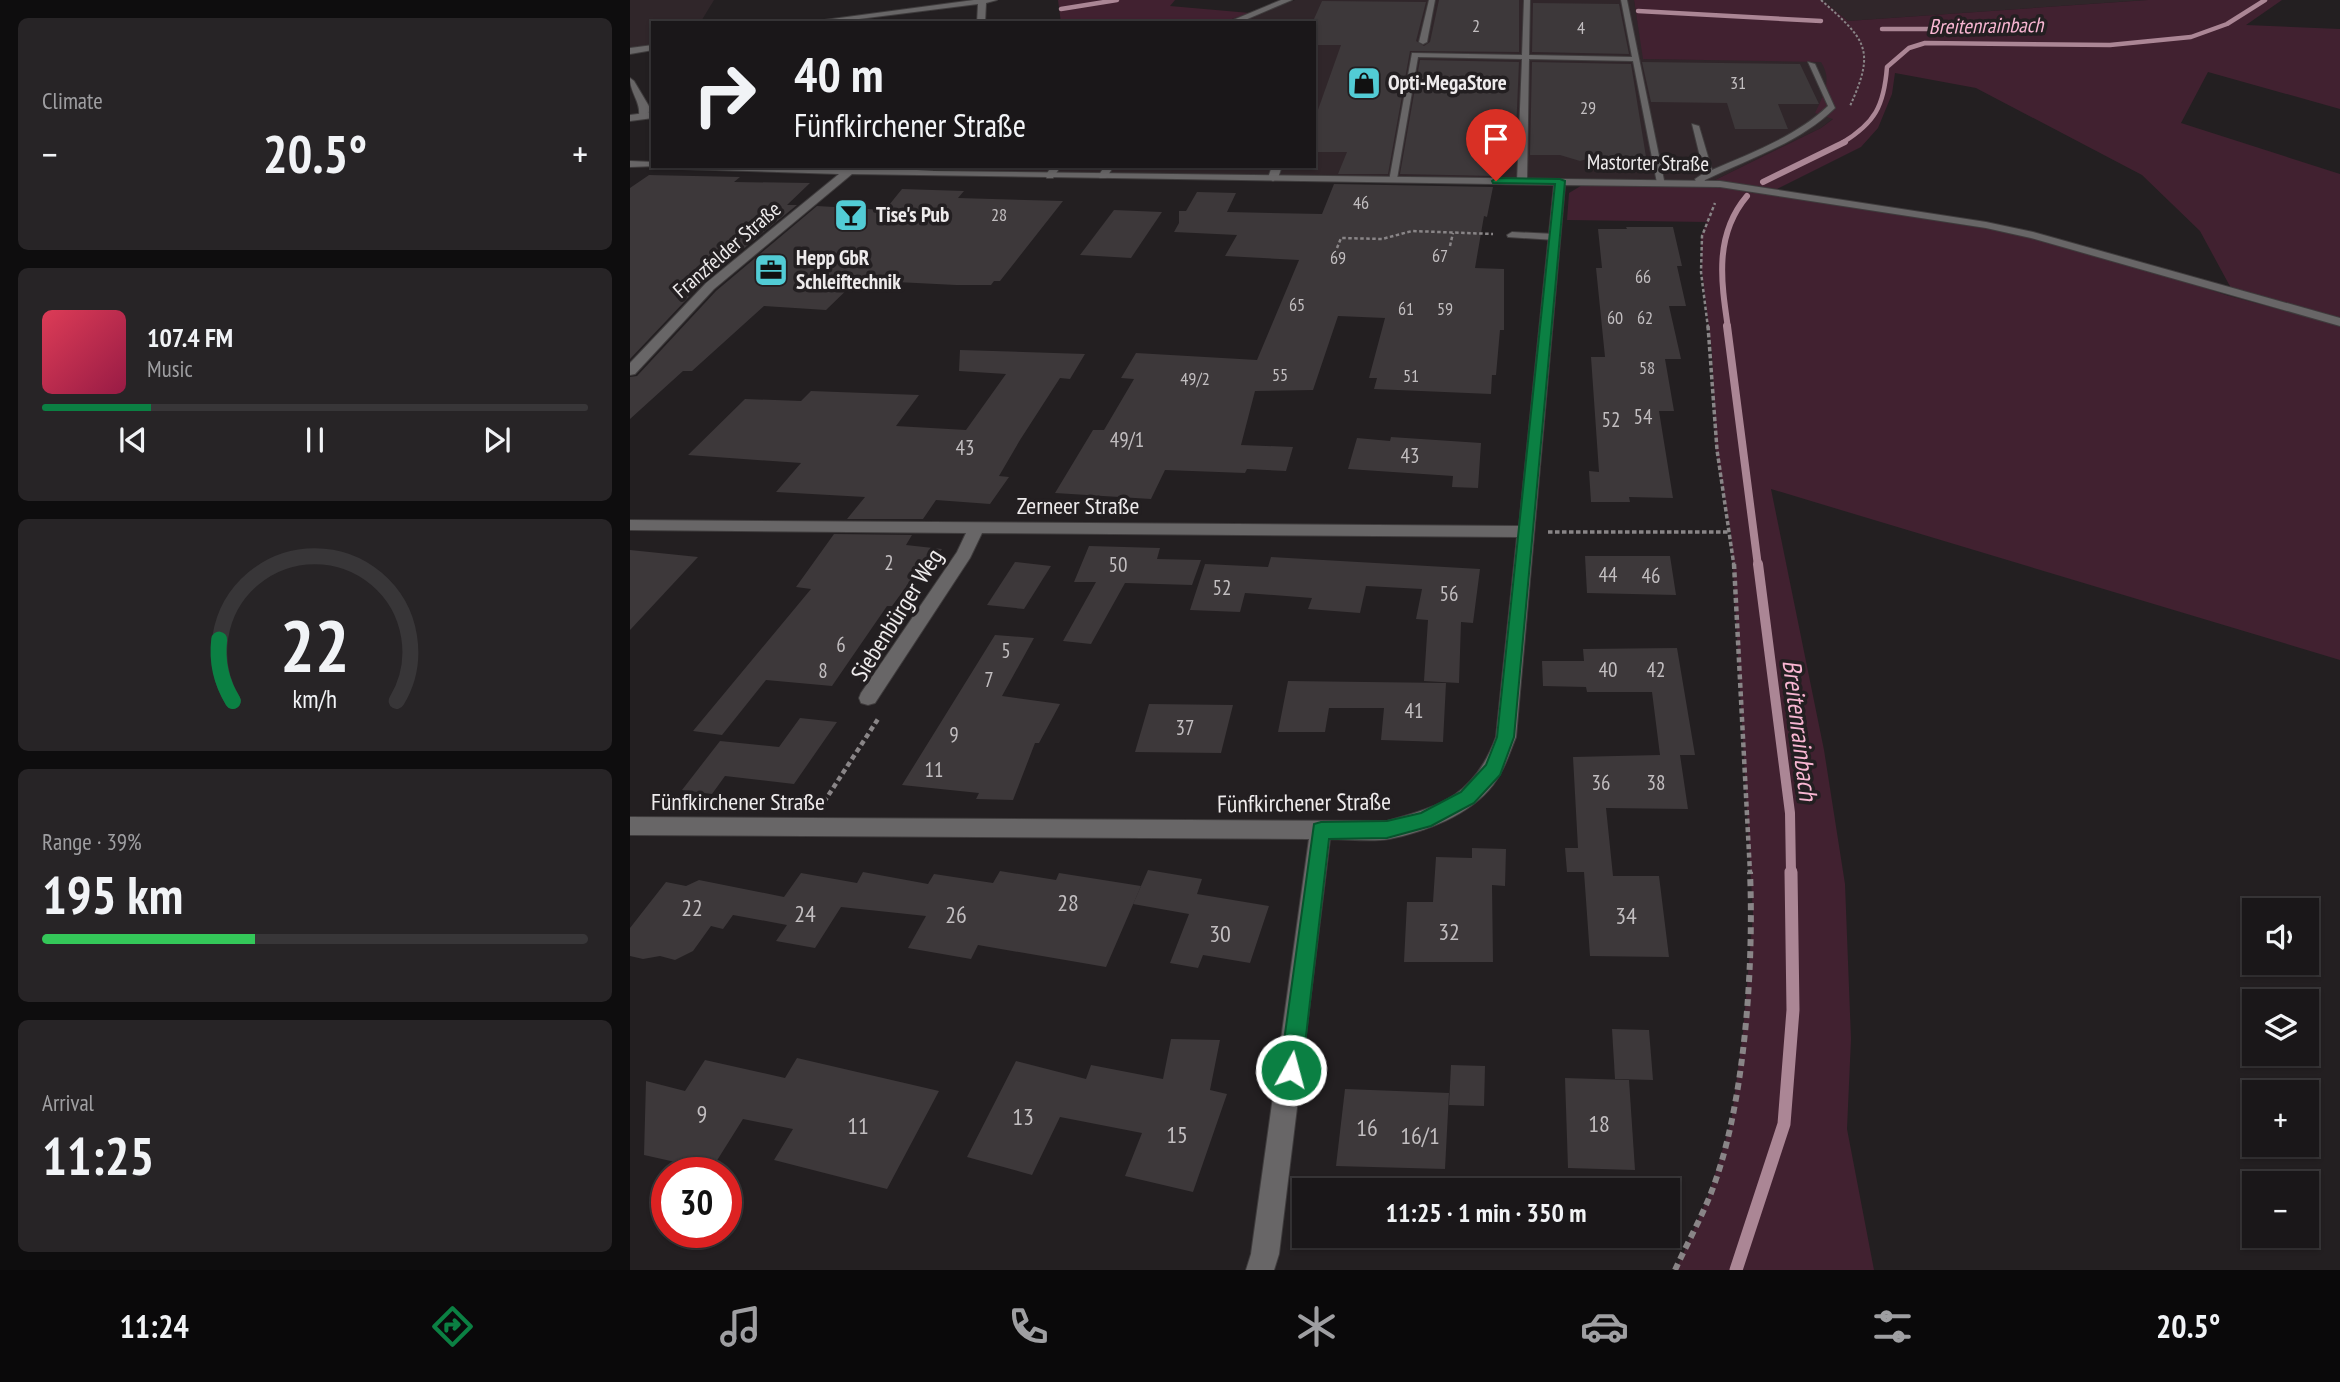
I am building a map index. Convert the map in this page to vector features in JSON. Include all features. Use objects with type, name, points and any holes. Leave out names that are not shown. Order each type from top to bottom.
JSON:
[{"type":"street","points":[[822,21],[993,0]]},
{"type":"street","points":[[1235,21],[1288,0]]},
{"type":"street","points":[[981,21],[982,1]]},
{"type":"street","points":[[630,51],[651,47]]},
{"type":"street","points":[[630,81],[649,115],[630,118]]},
{"type":"street","points":[[630,164],[649,165]]},
{"type":"street","points":[[630,175],[649,165]]},
{"type":"street","name":"Mastorter Straße","points":[[795,168],[1050,176],[1107,171],[1273,178],[1732,185],[1986,225],[2046,238],[2340,322]]},
{"type":"street","name":"Franzfelder Straße","points":[[630,371],[710,286],[852,169]]},
{"type":"street","name":"Fünfkirchener Straße","points":[[630,826],[1387,830],[1424,820],[1468,797],[1493,769],[1506,737],[1560,181]]},
{"type":"street","name":"Zerneer Straße","points":[[630,525],[1526,532]]},
{"type":"street","name":"Siebenbürger Weg","points":[[868,698],[964,554],[976,528]]},
{"type":"street","points":[[1260,1270],[1265,1254],[1291,1070],[1321,830]]},
{"type":"lane","points":[[1423,42],[1432,0]]},
{"type":"lane","points":[[1522,181],[1527,0]]},
{"type":"lane","points":[[1624,0],[1662,183]]},
{"type":"lane","points":[[1392,179],[1415,55],[1636,59]]},
{"type":"lane","points":[[1700,183],[1700,179],[1709,174],[1796,134],[1822,118],[1832,106],[1811,64]]},
{"type":"lane","points":[[1695,126],[1709,174]]},
{"type":"lane","points":[[1050,176],[1056,168]]},
{"type":"lane","points":[[1273,178],[1276,168]]},
{"type":"lane","points":[[1512,235],[1555,237]]},
{"type":"path","points":[[1821,0],[1847,23],[1866,56]]},
{"type":"path","points":[[1675,1270],[1710,1196],[1731,1122],[1744,1032],[1752,915],[1735,572],[1717,450],[1711,353],[1701,272],[1702,236],[1709,214],[1732,185]]},
{"type":"path","points":[[1337,248],[1340,238],[1382,239],[1412,231],[1512,235]]},
{"type":"path","points":[[1450,246],[1453,233]]},
{"type":"path","points":[[1526,532],[1729,532]]},
{"type":"path","name":"Siebenbürger Weg","points":[[808,827],[886,708],[868,698]]},
{"type":"shaded area","points":[[630,0],[714,0],[701,21],[651,21],[651,45],[630,49]]},
{"type":"shaded area","points":[[1058,0],[1175,0],[1170,6],[1250,13],[1226,21],[1061,21]]},
{"type":"shaded area","points":[[1295,0],[1634,0],[1644,59],[1853,61],[1838,115],[1821,128],[1715,180],[953,172],[957,168],[1316,168],[1316,21],[1241,21]]},
{"type":"shaded area","points":[[1634,0],[1822,0],[1848,21],[2148,0],[2282,0],[2246,25],[2340,29],[2340,109],[2208,72],[2181,123],[2340,174],[2340,318],[2232,290],[2200,231],[2142,175],[1976,88],[1895,73],[1892,94],[1878,128],[1861,147],[1777,189],[1715,180],[1821,128],[1833,119],[1815,113],[1824,94],[1825,69],[1821,62],[1643,59]]},
{"type":"shaded area","points":[[1822,0],[2147,0],[1848,21]]},
{"type":"shaded area","points":[[1584,184],[1723,187],[1988,229],[2035,238],[2134,265],[2226,295],[2340,326],[2340,660],[1771,489],[1824,750],[1845,884],[1851,1039],[1847,1129],[1874,1270],[1676,1270],[1708,1197],[1731,1122],[1743,1033],[1753,915],[1731,533],[1716,450],[1712,353],[1702,272],[1701,236],[1707,222],[1567,220],[1569,193]]},
{"type":"building","name":"Opti-MegaStore","points":[[1439,0],[1519,0],[1519,52],[1410,51],[1388,174],[1338,174],[1347,152],[1316,152],[1316,115],[1341,45],[1316,45],[1314,19],[1322,1],[1426,2],[1416,41],[1424,46],[1430,42]]},
{"type":"building","points":[[1533,3],[1619,4],[1629,54],[1532,52]]},
{"type":"building","points":[[1420,60],[1519,62],[1515,155],[1500,155],[1496,176],[1400,174]]},
{"type":"building","points":[[1532,62],[1631,64],[1646,157],[1598,156],[1580,161],[1560,155],[1530,155]]},
{"type":"building","points":[[1642,62],[1800,64],[1819,104],[1778,104],[1788,129],[1735,129],[1727,103],[1651,102]]},
{"type":"building","points":[[649,175],[740,177],[734,182],[810,183],[787,205],[797,205],[704,281],[630,359],[630,188]]},
{"type":"building","points":[[1334,184],[1493,187],[1487,217],[1484,216],[1475,268],[1504,269],[1504,330],[1500,330],[1496,375],[1492,375],[1491,394],[1374,389],[1377,378],[1369,378],[1385,318],[1338,316],[1313,390],[1255,391],[1241,445],[1293,447],[1286,471],[1247,469],[1245,473],[1165,470],[1151,499],[1055,493],[1093,430],[1104,430],[1134,379],[1121,378],[1136,353],[1257,360],[1299,260],[1225,256],[1237,235],[1174,232],[1179,223],[1179,211],[1186,211],[1197,192],[1236,193],[1227,212],[1322,214]]},
{"type":"building","points":[[902,189],[964,191],[958,198],[1063,201],[1000,281],[994,281],[991,285],[956,285],[857,280],[826,310],[764,306],[692,371],[683,371],[630,419],[630,377],[637,376],[716,291],[817,206],[885,210]]},
{"type":"building","points":[[1114,210],[1162,212],[1131,258],[1080,255]]},
{"type":"building","points":[[1626,227],[1673,227],[1682,266],[1677,266],[1686,306],[1669,306],[1681,359],[1665,359],[1674,411],[1659,411],[1673,498],[1629,497],[1630,502],[1591,502],[1589,471],[1599,472],[1591,357],[1605,357],[1596,268],[1602,268],[1598,229],[1627,229]]},
{"type":"building","points":[[960,350],[1085,354],[1070,379],[1060,378],[1020,440],[999,476],[1009,477],[990,504],[936,500],[923,519],[847,519],[865,497],[776,492],[801,463],[688,455],[745,399],[801,401],[811,391],[919,395],[896,426],[966,430],[1006,374],[959,371]]},
{"type":"building","points":[[1391,437],[1481,443],[1478,488],[1452,487],[1453,476],[1348,469],[1357,438],[1390,441]]},
{"type":"building","points":[[834,534],[912,535],[906,545],[942,549],[926,573],[917,572],[892,606],[887,606],[832,686],[766,680],[722,735],[693,731],[811,589],[796,587]]},
{"type":"building","points":[[1089,546],[1160,548],[1157,559],[1201,560],[1192,585],[1125,583],[1091,644],[1063,641],[1096,582],[1074,582]]},
{"type":"building","points":[[630,550],[698,557],[630,630]]},
{"type":"building","points":[[1585,556],[1670,556],[1676,595],[1587,593]]},
{"type":"building","points":[[1271,557],[1480,569],[1473,623],[1461,622],[1459,683],[1424,681],[1428,620],[1416,619],[1422,589],[1366,586],[1360,613],[1308,609],[1312,598],[1245,593],[1240,612],[1190,610],[1205,564],[1268,567]]},
{"type":"building","points":[[1015,562],[1051,566],[1024,609],[987,605]]},
{"type":"building","points":[[995,635],[1034,638],[1002,696],[1060,704],[1039,743],[1035,743],[1013,800],[976,799],[979,793],[902,785]]},
{"type":"building","points":[[1677,648],[1695,755],[1680,755],[1688,809],[1606,808],[1613,876],[1659,876],[1669,957],[1590,956],[1584,872],[1567,872],[1565,848],[1578,848],[1573,757],[1660,755],[1652,692],[1587,692],[1586,687],[1543,686],[1542,661],[1584,661],[1583,649]]},
{"type":"building","points":[[1288,681],[1446,683],[1443,742],[1381,740],[1384,708],[1329,708],[1325,732],[1278,732]]},
{"type":"building","points":[[1149,704],[1233,705],[1221,753],[1135,752]]},
{"type":"building","points":[[800,718],[837,722],[794,784],[725,776],[712,794],[682,790],[720,741],[779,747]]},
{"type":"building","points":[[1472,848],[1506,849],[1505,886],[1492,885],[1493,962],[1404,962],[1407,902],[1433,902],[1436,857],[1472,858]]},
{"type":"building","points":[[1148,870],[1202,879],[1197,894],[1269,906],[1250,963],[1203,955],[1198,968],[1170,963],[1189,914],[1133,904]]},
{"type":"building","points":[[1000,871],[1056,880],[1059,873],[1141,886],[1106,967],[978,945],[971,959],[908,948],[926,916],[841,907],[815,948],[776,941],[787,925],[733,915],[723,929],[711,926],[693,951],[675,960],[660,956],[643,959],[630,956],[630,928],[666,882],[686,886],[699,880],[784,897],[801,873],[857,883],[863,872],[928,884],[934,874],[993,883]]},
{"type":"building","points":[[1612,1029],[1649,1030],[1653,1080],[1615,1079]]},
{"type":"building","points":[[1171,1039],[1220,1040],[1210,1090],[1227,1094],[1193,1192],[1125,1176],[1142,1133],[1060,1117],[1032,1175],[967,1157],[1016,1061],[1086,1079],[1091,1065],[1163,1079]]},
{"type":"building","points":[[797,1058],[939,1091],[887,1189],[774,1160],[793,1129],[743,1119],[719,1157],[644,1155],[646,1081],[685,1091],[705,1060],[785,1078]]},
{"type":"building","points":[[1451,1065],[1485,1066],[1484,1106],[1449,1105]]},
{"type":"building","points":[[1565,1078],[1629,1080],[1635,1170],[1568,1168]]},
{"type":"building","points":[[1345,1089],[1449,1093],[1445,1169],[1336,1166]]},
{"type":"waterway","name":"Breitenrainbach","points":[[1061,9],[1117,0]]},
{"type":"waterway","name":"Breitenrainbach","points":[[1842,143],[1863,128],[1876,112],[1883,93],[1887,67],[1909,48],[1925,43],[2110,45],[2191,37],[2227,24],[2265,0]]},
{"type":"waterway","name":"Breitenrainbach","points":[[1638,11],[1821,21]]},
{"type":"waterway","name":"Breitenrainbach","points":[[1882,29],[1931,29]]},
{"type":"waterway","name":"Breitenrainbach","points":[[1763,182],[1845,142]]},
{"type":"waterway","name":"Breitenrainbach","points":[[1728,328],[1722,259],[1729,226],[1747,196]]},
{"type":"waterway","name":"Breitenrainbach","points":[[1727,326],[1758,566]]},
{"type":"waterway","name":"Breitenrainbach","points":[[1758,564],[1790,813],[1791,873]]},
{"type":"waterway","name":"Breitenrainbach","points":[[1736,1270],[1784,1124],[1793,1010],[1791,872]]},
{"type":"place","name":"Opti-MegaStore","points":[[1364,83]]},
{"type":"place","name":"Tise's Pub","points":[[851,215]]},
{"type":"place","name":"Hepp GbR Schleiftechnik","points":[[771,270]]},
{"type":"route","points":[[1291,1070],[1321,830],[1387,830],[1424,820],[1468,797],[1493,769],[1506,737],[1560,181],[1496,181]]}]
